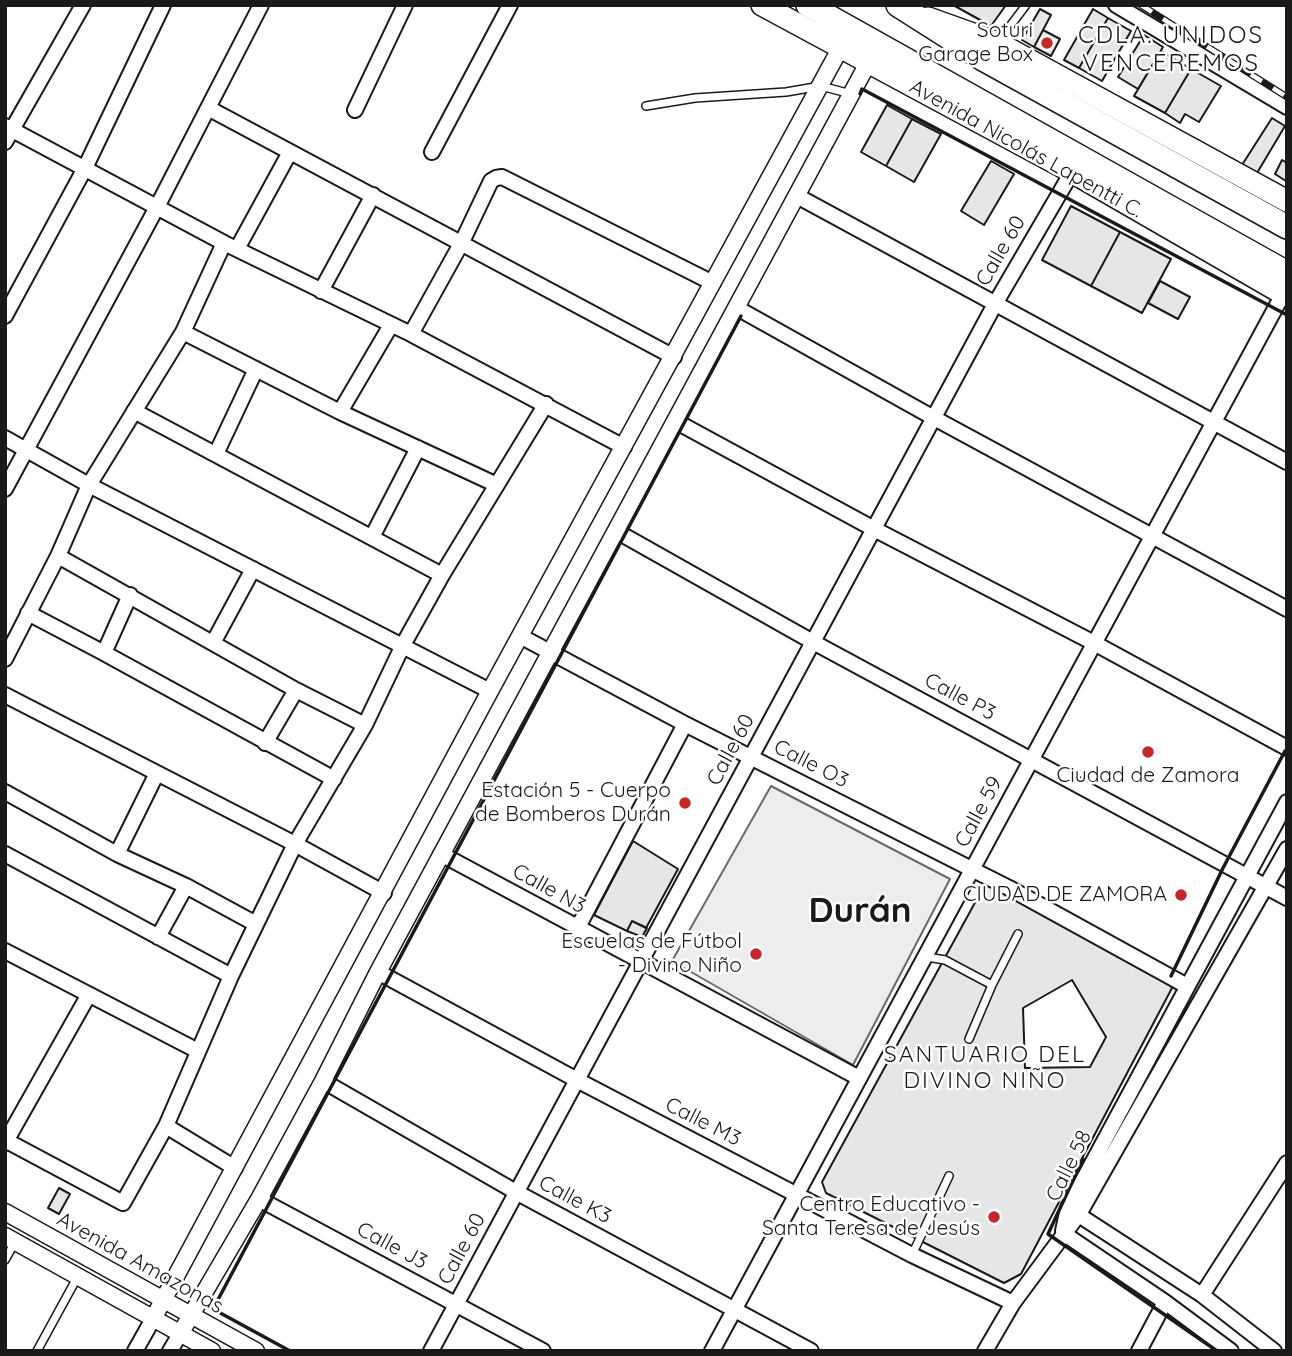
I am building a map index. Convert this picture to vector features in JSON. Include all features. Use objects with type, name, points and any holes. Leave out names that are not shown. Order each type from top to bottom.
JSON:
[{"type":"highway","name":"Avenida Nicolás Lapentti C.","points":[[808,5],[1286,288]]},
{"type":"highway","points":[[904,9],[983,59],[1287,227]]},
{"type":"main road","name":"Avenida Nicolás Lapentti C.","points":[[762,5],[1286,288]]},
{"type":"main road","points":[[904,9],[998,43],[1287,201]]},
{"type":"street","points":[[83,5],[7,132],[85,168],[231,246],[411,334],[624,447]]},
{"type":"street","points":[[5,316],[85,168],[163,5]]},
{"type":"street","points":[[5,489],[157,207],[261,5]]},
{"type":"street","points":[[355,110],[405,5]]},
{"type":"street","points":[[432,152],[510,5]]},
{"type":"street","points":[[1116,5],[1287,107]]},
{"type":"street","points":[[135,1351],[841,47]]},
{"type":"street","points":[[170,1351],[259,1199],[323,1081],[441,854],[868,63]]},
{"type":"street","points":[[208,108],[674,357]]},
{"type":"street","points":[[5,659],[58,556],[89,485],[290,152]]},
{"type":"street","name":"Calle 60","points":[[431,1351],[995,304],[1072,172]]},
{"type":"street","points":[[411,334],[462,242],[491,181],[502,177],[713,283]]},
{"type":"street","points":[[321,291],[373,195]]},
{"type":"street","points":[[797,196],[1287,461]]},
{"type":"street","name":"Calle 59","points":[[712,1351],[1286,288]]},
{"type":"street","points":[[737,308],[1287,609]]},
{"type":"street","points":[[340,412],[391,325]]},
{"type":"street","points":[[183,331],[340,412],[497,485]]},
{"type":"street","points":[[216,454],[256,369]]},
{"type":"street","points":[[88,996],[6,1141],[123,1203],[166,1126],[231,976],[295,844],[365,725],[403,645],[442,575],[546,404]]},
{"type":"street","points":[[134,411],[442,575]]},
{"type":"street","points":[[675,421],[1287,748]]},
{"type":"street","points":[[5,438],[89,485],[491,691]]},
{"type":"street","points":[[372,537],[418,448]]},
{"type":"street","name":"Calle P3","points":[[616,531],[813,642],[1287,898]]},
{"type":"street","points":[[58,556],[296,690],[365,725]]},
{"type":"street","points":[[213,643],[253,569]]},
{"type":"street","points":[[104,653],[130,595]]},
{"type":"street","points":[[28,613],[334,779]]},
{"type":"street","name":"Calle O3","points":[[520,636],[685,724],[972,869],[1187,986]]},
{"type":"street","points":[[265,743],[296,690]]},
{"type":"street","points":[[5,695],[384,892]]},
{"type":"street","points":[[577,929],[685,724]]},
{"type":"street","points":[[117,854],[157,773]]},
{"type":"street","points":[[5,792],[117,854],[256,923]]},
{"type":"street","name":"Calle 58","points":[[1063,1233],[1187,986],[1287,802]]},
{"type":"street","name":"Calle 58","points":[[1073,1211],[1144,1103],[1287,849]]},
{"type":"street","points":[[5,854],[231,976]]},
{"type":"street","name":"Calle N3","points":[[441,854],[859,1078]]},
{"type":"street","points":[[158,937],[186,886]]},
{"type":"street","points":[[5,951],[198,1051]]},
{"type":"street","name":"Calle M3","points":[[378,972],[796,1195],[1013,1303]]},
{"type":"street","name":"Calle K3","points":[[323,1081],[516,1192],[811,1351]]},
{"type":"street","points":[[166,1126],[235,1168]]},
{"type":"street","points":[[1202,1295],[1287,1163]]},
{"type":"street","name":"Calle J3","points":[[259,1199],[543,1351]]},
{"type":"street","points":[[1073,1211],[1202,1295],[1274,1351]]},
{"type":"street","name":"Avenida Amazonas","points":[[5,1212],[256,1351]]},
{"type":"street","points":[[985,1351],[1013,1303],[1063,1233],[1165,1302],[1231,1351]]},
{"type":"street","name":"Avenida Amazonas","points":[[10,1238],[212,1351]]},
{"type":"street","points":[[1139,1351],[1165,1302]]},
{"type":"lane","points":[[998,43],[1026,5]]},
{"type":"lane","points":[[646,106],[695,98],[786,92],[821,86],[851,95]]},
{"type":"lane","points":[[969,1039],[1018,934]]},
{"type":"lane","points":[[927,957],[944,960],[992,985]]},
{"type":"lane","points":[[912,1255],[949,1176]]},
{"type":"lane","points":[[5,1260],[10,1238]]},
{"type":"lane","points":[[37,1351],[78,1276]]},
{"type":"shaded area","points":[[771,786],[950,879],[853,1065],[672,961]]},
{"type":"building","points":[[953,5],[1006,5],[991,26]]},
{"type":"building","points":[[1040,9],[1051,15],[1034,47],[1022,40]]},
{"type":"building","points":[[1093,9],[1108,18],[1079,68],[1064,60]]},
{"type":"building","points":[[1108,18],[1131,31],[1102,81],[1079,68]]},
{"type":"building","name":"Soturi Garage Box","points":[[1043,30],[1060,39],[1051,56],[1034,47]]},
{"type":"building","points":[[1144,35],[1163,47],[1138,89],[1118,77]]},
{"type":"building","points":[[1161,51],[1191,69],[1165,113],[1134,96]]},
{"type":"building","points":[[1191,69],[1221,86],[1199,122],[1185,114],[1180,123],[1165,113]]},
{"type":"building","points":[[887,105],[912,119],[886,166],[861,152]]},
{"type":"building","points":[[1272,118],[1285,126],[1257,173],[1242,165]]},
{"type":"building","points":[[912,119],[941,134],[914,182],[886,166]]},
{"type":"building","points":[[1282,160],[1287,163],[1286,181],[1275,174]]},
{"type":"building","points":[[991,161],[1014,174],[984,225],[961,211]]},
{"type":"building","points":[[1071,206],[1120,232],[1091,286],[1042,260]]},
{"type":"building","points":[[1120,232],[1171,259],[1142,313],[1091,286]]},
{"type":"building","points":[[1160,281],[1190,297],[1178,319],[1148,303]]},
{"type":"building","points":[[633,841],[678,869],[646,928],[632,921],[627,931],[594,915]]},
{"type":"building","name":"SANTUARIO DEL DIVINO NIÑO","points":[[995,884],[1166,977],[1172,988],[1021,1274],[1004,1283],[826,1193],[822,1182],[983,888]]},
{"type":"building","points":[[632,921],[647,928],[642,937],[627,931]]},
{"type":"building","points":[[1072,980],[1106,1037],[1090,1067],[1025,1068],[1023,1008]]},
{"type":"building","points":[[59,1188],[70,1194],[59,1214],[48,1208]]},
{"type":"railway","points":[[1141,5],[1287,97]]},
{"type":"wall","points":[[860,94],[862,89],[1287,315]]},
{"type":"wall","points":[[290,1351],[213,1309],[741,316]]},
{"type":"wall","points":[[1171,976],[1223,868],[1285,751]]},
{"type":"wall","points":[[1083,1159],[1048,1234],[1217,1351]]},
{"type":"place","name":"Soturi Garage Box","points":[[1047,43]]},
{"type":"place","name":"Ciudad de Zamora","points":[[1148,752]]},
{"type":"place","name":"Estación 5 - Cuerpo de Bomberos Durán","points":[[685,803]]},
{"type":"place","name":"CIUDAD DE ZAMORA","points":[[1181,895]]},
{"type":"place","name":"Escuelas de Fútbol - Divino Niño","points":[[756,954]]},
{"type":"place","name":"Centro Educativo - Santa Teresa de Jesús","points":[[994,1217]]},
{"type":"district","name":"CDLA. UNIDOS VENCEREMOS","points":[[1171,50]]},
{"type":"district","name":"Durán","points":[[860,911]]},
{"type":"district","name":"SANTUARIO DEL DIVINO NIÑO","points":[[985,1068]]}]
